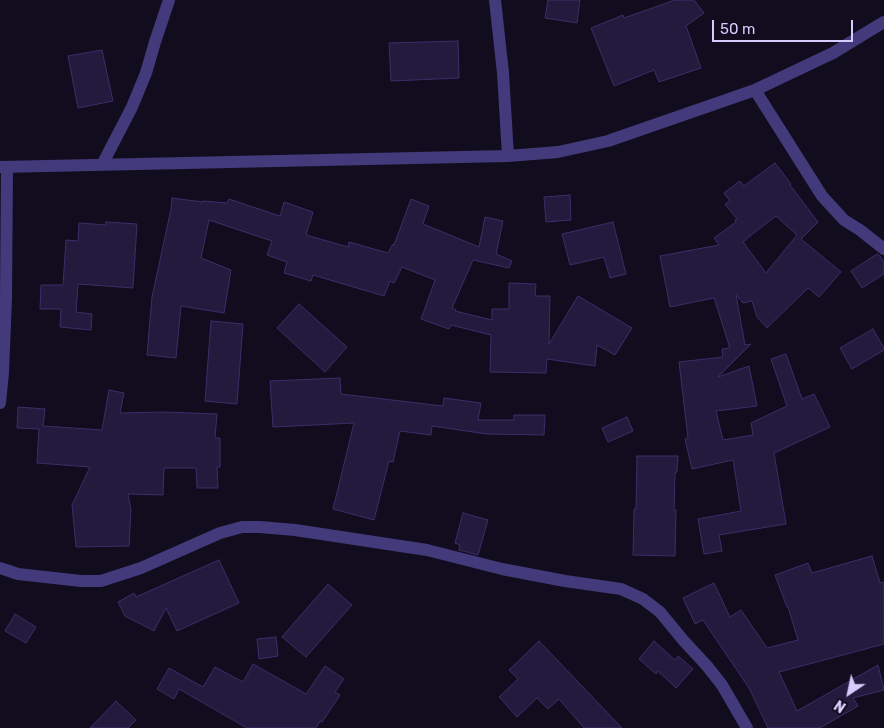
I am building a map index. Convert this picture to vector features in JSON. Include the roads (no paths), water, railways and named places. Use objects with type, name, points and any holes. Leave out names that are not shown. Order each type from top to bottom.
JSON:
[{"type":"street","points":[[102,165],[132,107],[146,73],[170,0]]},
{"type":"street","points":[[495,0],[503,73],[508,156]]},
{"type":"street","points":[[0,402],[6,308],[3,167],[508,156],[558,152],[608,141],[754,90],[833,54],[884,22]]},
{"type":"street","points":[[754,90],[793,148],[822,196],[844,220],[884,249]]},
{"type":"street","points":[[0,568],[18,574],[81,581],[101,581],[141,568],[220,533],[242,527],[260,526],[427,550],[565,582],[621,589],[643,598],[660,612],[722,685],[747,728]]}]
